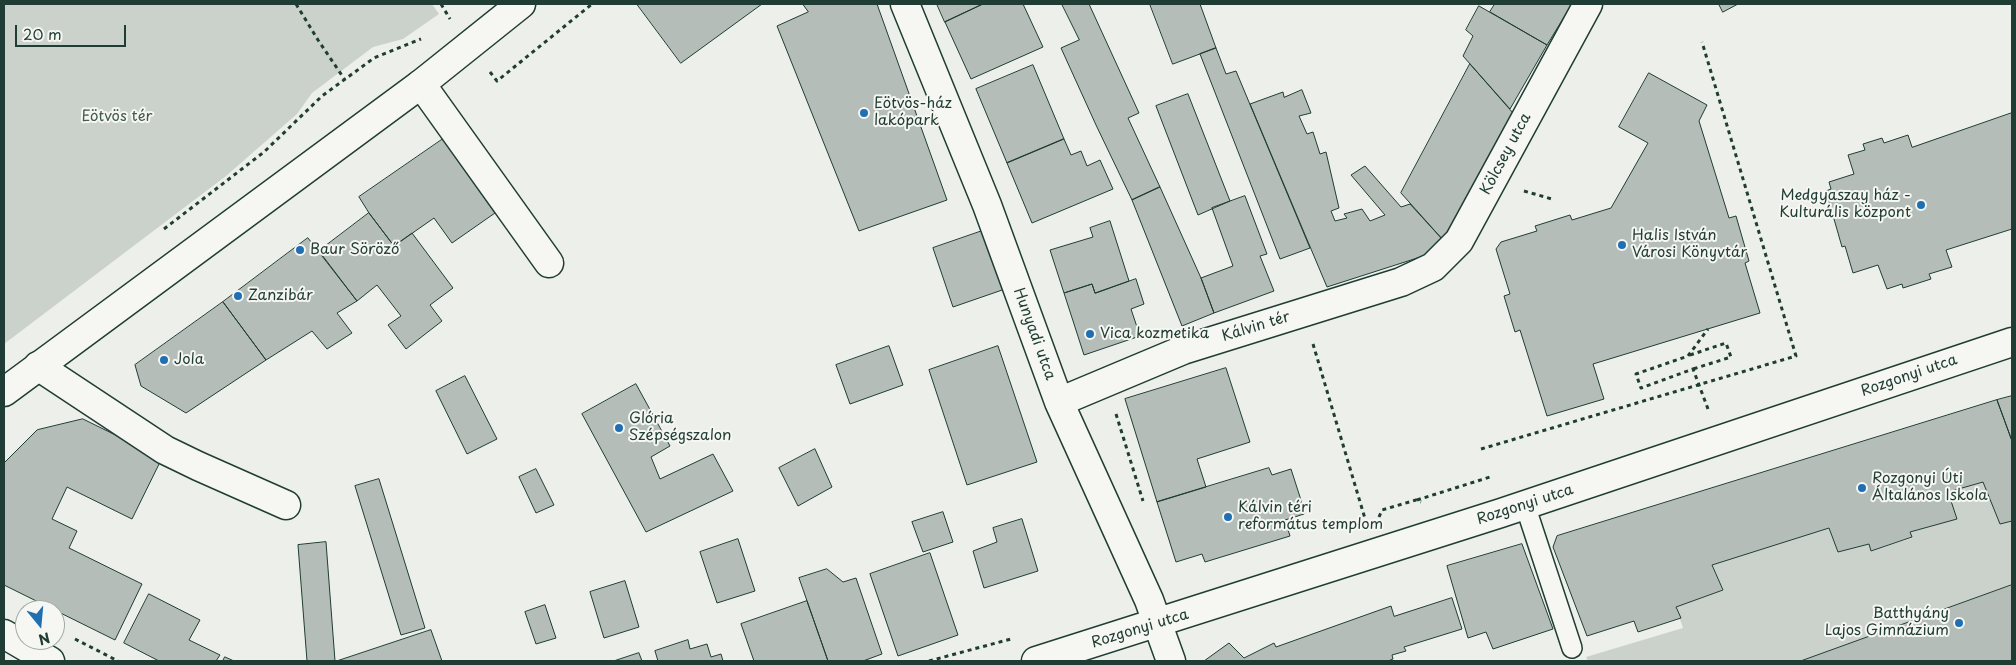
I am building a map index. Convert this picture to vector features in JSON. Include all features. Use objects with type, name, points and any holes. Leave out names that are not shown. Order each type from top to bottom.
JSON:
[{"type":"street","points":[[7,393],[38,366],[421,84],[521,4]]},
{"type":"street","name":"Hunyadi utca","points":[[904,4],[987,205],[1059,402],[1149,600],[1171,661]]},
{"type":"street","name":"Kölcsey utca","points":[[1401,282],[1433,267],[1459,241],[1588,4]]},
{"type":"street","points":[[421,84],[549,263]]},
{"type":"street","name":"Kálvin tér","points":[[1059,402],[1183,350],[1401,282]]},
{"type":"street","name":"Rozgonyi utca","points":[[1036,661],[1525,505],[2011,345]]},
{"type":"street","points":[[38,366],[165,450],[286,506]]},
{"type":"street","points":[[6,637],[50,661]]},
{"type":"lane","points":[[1525,505],[1572,648]]},
{"type":"path","points":[[296,4],[345,80]]},
{"type":"path","points":[[442,24],[450,18]]},
{"type":"path","points":[[162,230],[264,152],[322,96],[374,58],[421,39],[428,34]]},
{"type":"path","points":[[1481,449],[1796,356],[1702,42]]},
{"type":"path","points":[[1688,356],[1708,329]]},
{"type":"path","points":[[1312,340],[1367,525]]},
{"type":"path","points":[[1726,344],[1731,357],[1641,388],[1636,374],[1688,356],[1726,344]]},
{"type":"path","points":[[1693,369],[1710,416]]},
{"type":"path","points":[[1116,413],[1145,508]]},
{"type":"path","points":[[1416,500],[1490,477]]},
{"type":"path","points":[[71,636],[118,661]]},
{"type":"green space","name":"Eötvös tér","points":[[4,4],[432,4],[439,14],[403,39],[373,47],[312,93],[297,114],[226,176],[4,344]]},
{"type":"green space","points":[[1983,482],[2000,523],[2011,522],[2012,525],[2012,585],[1801,661],[1588,661],[1586,657],[1683,628],[1676,607],[1723,590],[1712,565],[1829,528],[1838,552],[1869,544],[1872,551],[1912,538],[1910,532],[1957,519],[1948,492]]},
{"type":"building","points":[[637,4],[762,4],[681,63]]},
{"type":"building","name":"Eötvös-ház lakópark","points":[[803,4],[877,4],[947,200],[859,231],[777,26],[808,12]]},
{"type":"building","points":[[937,4],[983,4],[945,22]]},
{"type":"building","points":[[983,4],[1023,4],[1043,47],[971,79],[945,22]]},
{"type":"building","points":[[1062,4],[1089,4],[1139,113],[1128,118],[1160,187],[1132,200],[1061,48],[1079,40]]},
{"type":"building","points":[[1150,4],[1200,4],[1216,48],[1173,64]]},
{"type":"building","points":[[1495,4],[1572,4],[1547,45],[1490,12]]},
{"type":"building","points":[[1719,4],[1738,4],[1723,12]]},
{"type":"building","points":[[1479,6],[1547,45],[1510,109],[1463,56],[1473,36],[1466,30]]},
{"type":"building","points":[[1216,48],[1226,74],[1236,71],[1310,248],[1280,259],[1200,54]]},
{"type":"building","points":[[1470,64],[1513,113],[1443,240],[1401,193]]},
{"type":"building","points":[[1033,65],[1064,139],[1007,163],[976,89]]},
{"type":"building","name":"Halis István Városi Könyvtár","points":[[1649,73],[1707,105],[1699,121],[1729,218],[1736,216],[1749,261],[1745,263],[1760,313],[1593,364],[1604,399],[1547,416],[1520,330],[1515,332],[1504,296],[1510,294],[1496,249],[1501,242],[1537,231],[1535,226],[1570,215],[1572,220],[1611,208],[1648,143],[1619,127]]},
{"type":"building","points":[[1302,90],[1311,113],[1299,116],[1307,134],[1313,132],[1320,154],[1326,152],[1339,208],[1331,211],[1335,221],[1347,218],[1344,214],[1362,209],[1370,221],[1385,215],[1351,175],[1365,166],[1401,207],[1410,204],[1443,240],[1436,252],[1327,287],[1250,104],[1283,92],[1284,97]]},
{"type":"building","points":[[1188,94],[1230,201],[1198,215],[1156,106]]},
{"type":"building","name":"Medgyaszay ház - Kulturális központ","points":[[2012,113],[2012,229],[1946,250],[1952,267],[1929,274],[1931,279],[1903,288],[1902,284],[1887,289],[1878,265],[1853,273],[1845,246],[1842,247],[1826,191],[1831,189],[1829,182],[1854,174],[1848,155],[1865,150],[1863,144],[1882,138],[1884,143],[1908,135],[1912,147]]},
{"type":"building","points":[[443,139],[495,213],[452,243],[434,218],[394,246],[359,197]]},
{"type":"building","points":[[1064,139],[1071,155],[1081,151],[1087,166],[1100,160],[1113,189],[1032,223],[1007,163]]},
{"type":"building","points":[[1160,187],[1201,278],[1214,313],[1182,326],[1132,200]]},
{"type":"building","points":[[1245,196],[1267,254],[1260,256],[1274,291],[1214,313],[1201,278],[1233,266],[1212,208]]},
{"type":"building","points":[[369,213],[394,246],[412,233],[453,288],[430,305],[442,321],[406,349],[388,325],[401,316],[377,285],[357,301],[319,251]]},
{"type":"building","points":[[1110,221],[1129,281],[1095,293],[1092,284],[1064,293],[1050,250],[1093,237],[1090,228]]},
{"type":"building","points":[[988,229],[1008,288],[953,307],[933,248]]},
{"type":"building","points":[[308,238],[357,301],[337,313],[352,333],[327,349],[312,331],[266,360],[223,302]]},
{"type":"building","points":[[1136,279],[1144,304],[1131,309],[1140,336],[1084,355],[1064,293],[1092,284],[1095,293]]},
{"type":"building","points":[[223,302],[266,360],[186,413],[141,386],[135,365]]},
{"type":"building","points":[[889,346],[903,385],[850,404],[836,365]]},
{"type":"building","points":[[998,346],[1037,462],[967,485],[929,370]]},
{"type":"building","points":[[1226,368],[1250,442],[1197,459],[1206,487],[1157,502],[1125,399]]},
{"type":"building","points":[[465,376],[497,439],[467,454],[436,391]]},
{"type":"building","points":[[636,384],[670,446],[651,457],[660,479],[713,454],[733,491],[646,532],[582,414]]},
{"type":"building","points":[[2012,396],[2012,441],[1997,400]]},
{"type":"building","points":[[1997,400],[2012,441],[2012,521],[2000,524],[1983,482],[1948,492],[1957,519],[1910,532],[1912,537],[1871,551],[1869,544],[1838,552],[1829,528],[1712,565],[1723,590],[1676,607],[1681,618],[1638,632],[1634,621],[1587,636],[1553,547],[1557,536]]},
{"type":"building","points":[[83,419],[162,458],[132,519],[67,487],[52,519],[77,531],[69,548],[142,584],[115,640],[65,615],[65,600],[34,600],[4,585],[4,463],[37,430]]},
{"type":"building","points":[[815,449],[832,487],[798,506],[779,468]]},
{"type":"building","name":"Kálvin téri református templom","points":[[1269,468],[1272,475],[1291,469],[1300,497],[1304,514],[1285,520],[1290,536],[1205,562],[1202,554],[1176,562],[1157,502]]},
{"type":"building","points":[[536,469],[554,505],[536,513],[519,477]]},
{"type":"building","points":[[379,479],[425,628],[401,635],[355,486]]},
{"type":"building","points":[[943,512],[953,542],[923,552],[912,522]]},
{"type":"building","points":[[1022,519],[1038,571],[984,588],[973,551],[997,542],[993,528]]},
{"type":"building","points":[[738,539],[755,591],[717,603],[700,552]]},
{"type":"building","points":[[326,542],[335,661],[307,661],[298,545]]},
{"type":"building","points":[[1522,544],[1553,629],[1493,649],[1486,632],[1468,638],[1447,566]]},
{"type":"building","points":[[930,553],[958,635],[898,656],[870,574]]},
{"type":"building","points":[[827,569],[843,582],[856,578],[882,654],[863,661],[828,661],[799,578]]},
{"type":"building","points":[[625,581],[639,627],[604,638],[590,592]]},
{"type":"building","name":"Batthyány Lajos Gimnázium","points":[[2012,585],[2012,661],[1801,661]]},
{"type":"building","points":[[149,594],[200,620],[189,640],[220,655],[216,661],[159,661],[124,643]]},
{"type":"building","points":[[1452,598],[1462,629],[1404,647],[1406,651],[1392,655],[1393,659],[1388,661],[1204,661],[1229,643],[1244,658],[1274,643],[1276,647],[1391,606],[1394,616]]},
{"type":"building","points":[[807,601],[828,661],[754,661],[741,624]]},
{"type":"building","points":[[545,605],[556,638],[536,644],[525,612]]},
{"type":"building","points":[[431,630],[442,661],[337,661]]},
{"type":"building","points":[[688,640],[690,649],[707,644],[711,657],[721,654],[723,661],[658,661],[655,651]]},
{"type":"building","points":[[639,653],[642,661],[614,661]]},
{"type":"building","points":[[225,657],[234,661],[223,661]]},
{"type":"place","name":"Eötvös-ház lakópark","points":[[864,113]]},
{"type":"place","name":"Medgyaszay ház - Kulturális központ","points":[[1921,205]]},
{"type":"place","name":"Halis István Városi Könyvtár","points":[[1622,245]]},
{"type":"place","name":"Baur Söröző","points":[[300,250]]},
{"type":"place","name":"Zanzibár","points":[[238,296]]},
{"type":"place","name":"Vica kozmetika","points":[[1090,334]]},
{"type":"place","name":"Jola","points":[[164,360]]},
{"type":"place","name":"Glória Szépségszalon","points":[[619,428]]},
{"type":"place","name":"Rozgonyi Úti Általános Iskola","points":[[1862,488]]},
{"type":"place","name":"Kálvin téri református templom","points":[[1228,517]]},
{"type":"place","name":"Batthyány Lajos Gimnázium","points":[[1959,623]]}]
